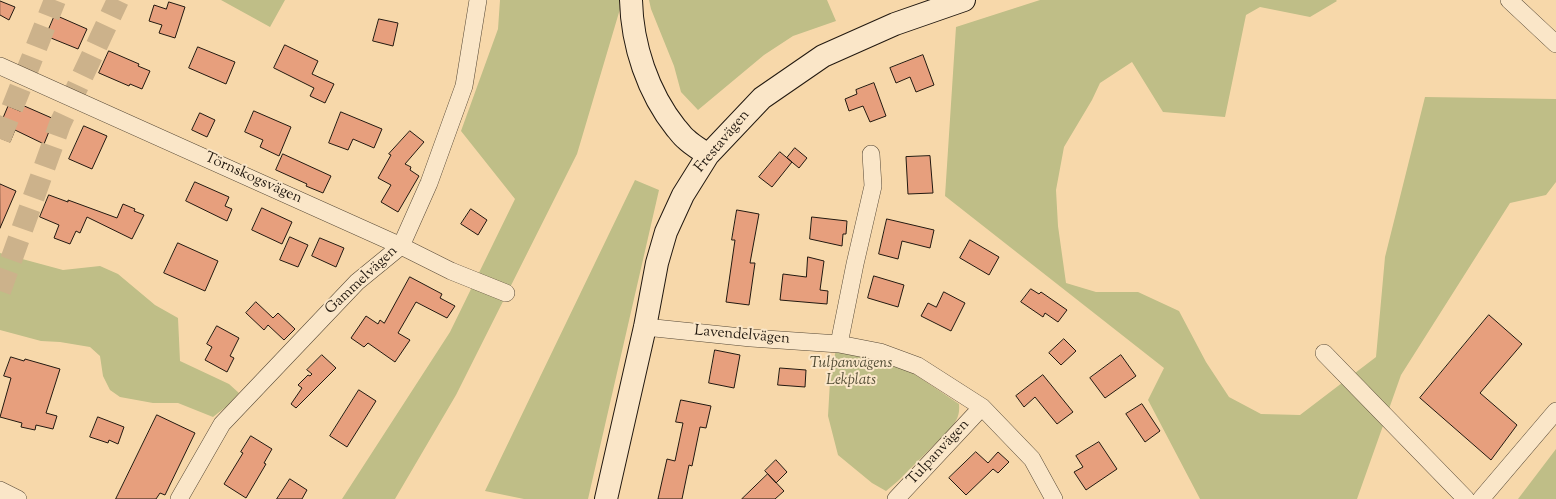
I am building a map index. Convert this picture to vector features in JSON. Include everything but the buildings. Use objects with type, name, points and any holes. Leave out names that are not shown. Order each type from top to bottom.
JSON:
[{"type":"street","name":"Gammelvägen","points":[[179,499],[222,424],[357,282],[401,246],[429,183],[464,86],[478,0]]},
{"type":"street","points":[[632,0],[632,10],[638,47],[649,82],[663,112],[685,139],[708,155]]},
{"type":"street","name":"Frestavägen","points":[[606,499],[645,327],[657,263],[666,232],[682,195],[708,155],[762,98],[823,56],[895,24],[964,0]]},
{"type":"street","points":[[1509,0],[1556,44]]},
{"type":"street","name":"Törnskogsvägen","points":[[0,66],[401,246],[451,271],[506,293]]},
{"type":"street","points":[[840,344],[855,264],[873,186],[871,154]]},
{"type":"street","name":"Lavendelvägen","points":[[645,327],[751,338],[840,344],[880,352],[918,366],[982,407],[1032,459],[1054,499]]},
{"type":"street","points":[[1324,353],[1466,499]]},
{"type":"street","name":"Tulpanvägen","points":[[896,499],[982,407]]},
{"type":"street","points":[[1481,499],[1556,411]]},
{"type":"street","points":[[0,490],[18,499]]},
{"type":"green space","points":[[221,0],[285,0],[270,27]]},
{"type":"green space","points":[[500,0],[619,0],[620,9],[577,154],[456,395],[395,499],[342,499],[450,332],[515,199],[461,131],[498,29]]},
{"type":"green space","points":[[649,0],[827,0],[836,21],[793,36],[764,55],[698,110],[681,92],[674,66],[651,9]]},
{"type":"green space","points":[[1040,0],[1337,1],[1310,17],[1260,7],[1246,15],[1225,117],[1163,112],[1132,62],[1100,83],[1092,100],[1064,147],[1056,190],[1058,226],[1066,283],[1096,292],[1138,292],[1179,311],[1206,362],[1229,397],[1261,414],[1300,415],[1376,357],[1385,257],[1425,97],[1556,99],[1556,182],[1546,195],[1510,203],[1401,375],[1357,499],[1200,499],[1148,400],[1164,368],[945,196],[956,27]]},
{"type":"green space","points":[[635,180],[659,190],[588,499],[524,499],[485,491]]},
{"type":"green space","points":[[0,253],[63,270],[100,266],[118,274],[155,305],[178,318],[180,361],[229,384],[239,393],[227,406],[213,417],[178,403],[153,403],[120,397],[110,390],[103,376],[100,356],[90,347],[60,342],[41,341],[0,330]]},
{"type":"green space","name":"Tulpanvägens Lekplats","points":[[836,349],[904,367],[959,404],[958,417],[951,428],[886,491],[872,483],[838,455],[828,416],[830,381]]},
{"type":"green space","points":[[1556,449],[1556,499],[1518,499]]},
{"type":"tunnel","points":[[0,139],[55,0]]},
{"type":"tunnel","points":[[0,291],[60,124],[118,0]]}]
